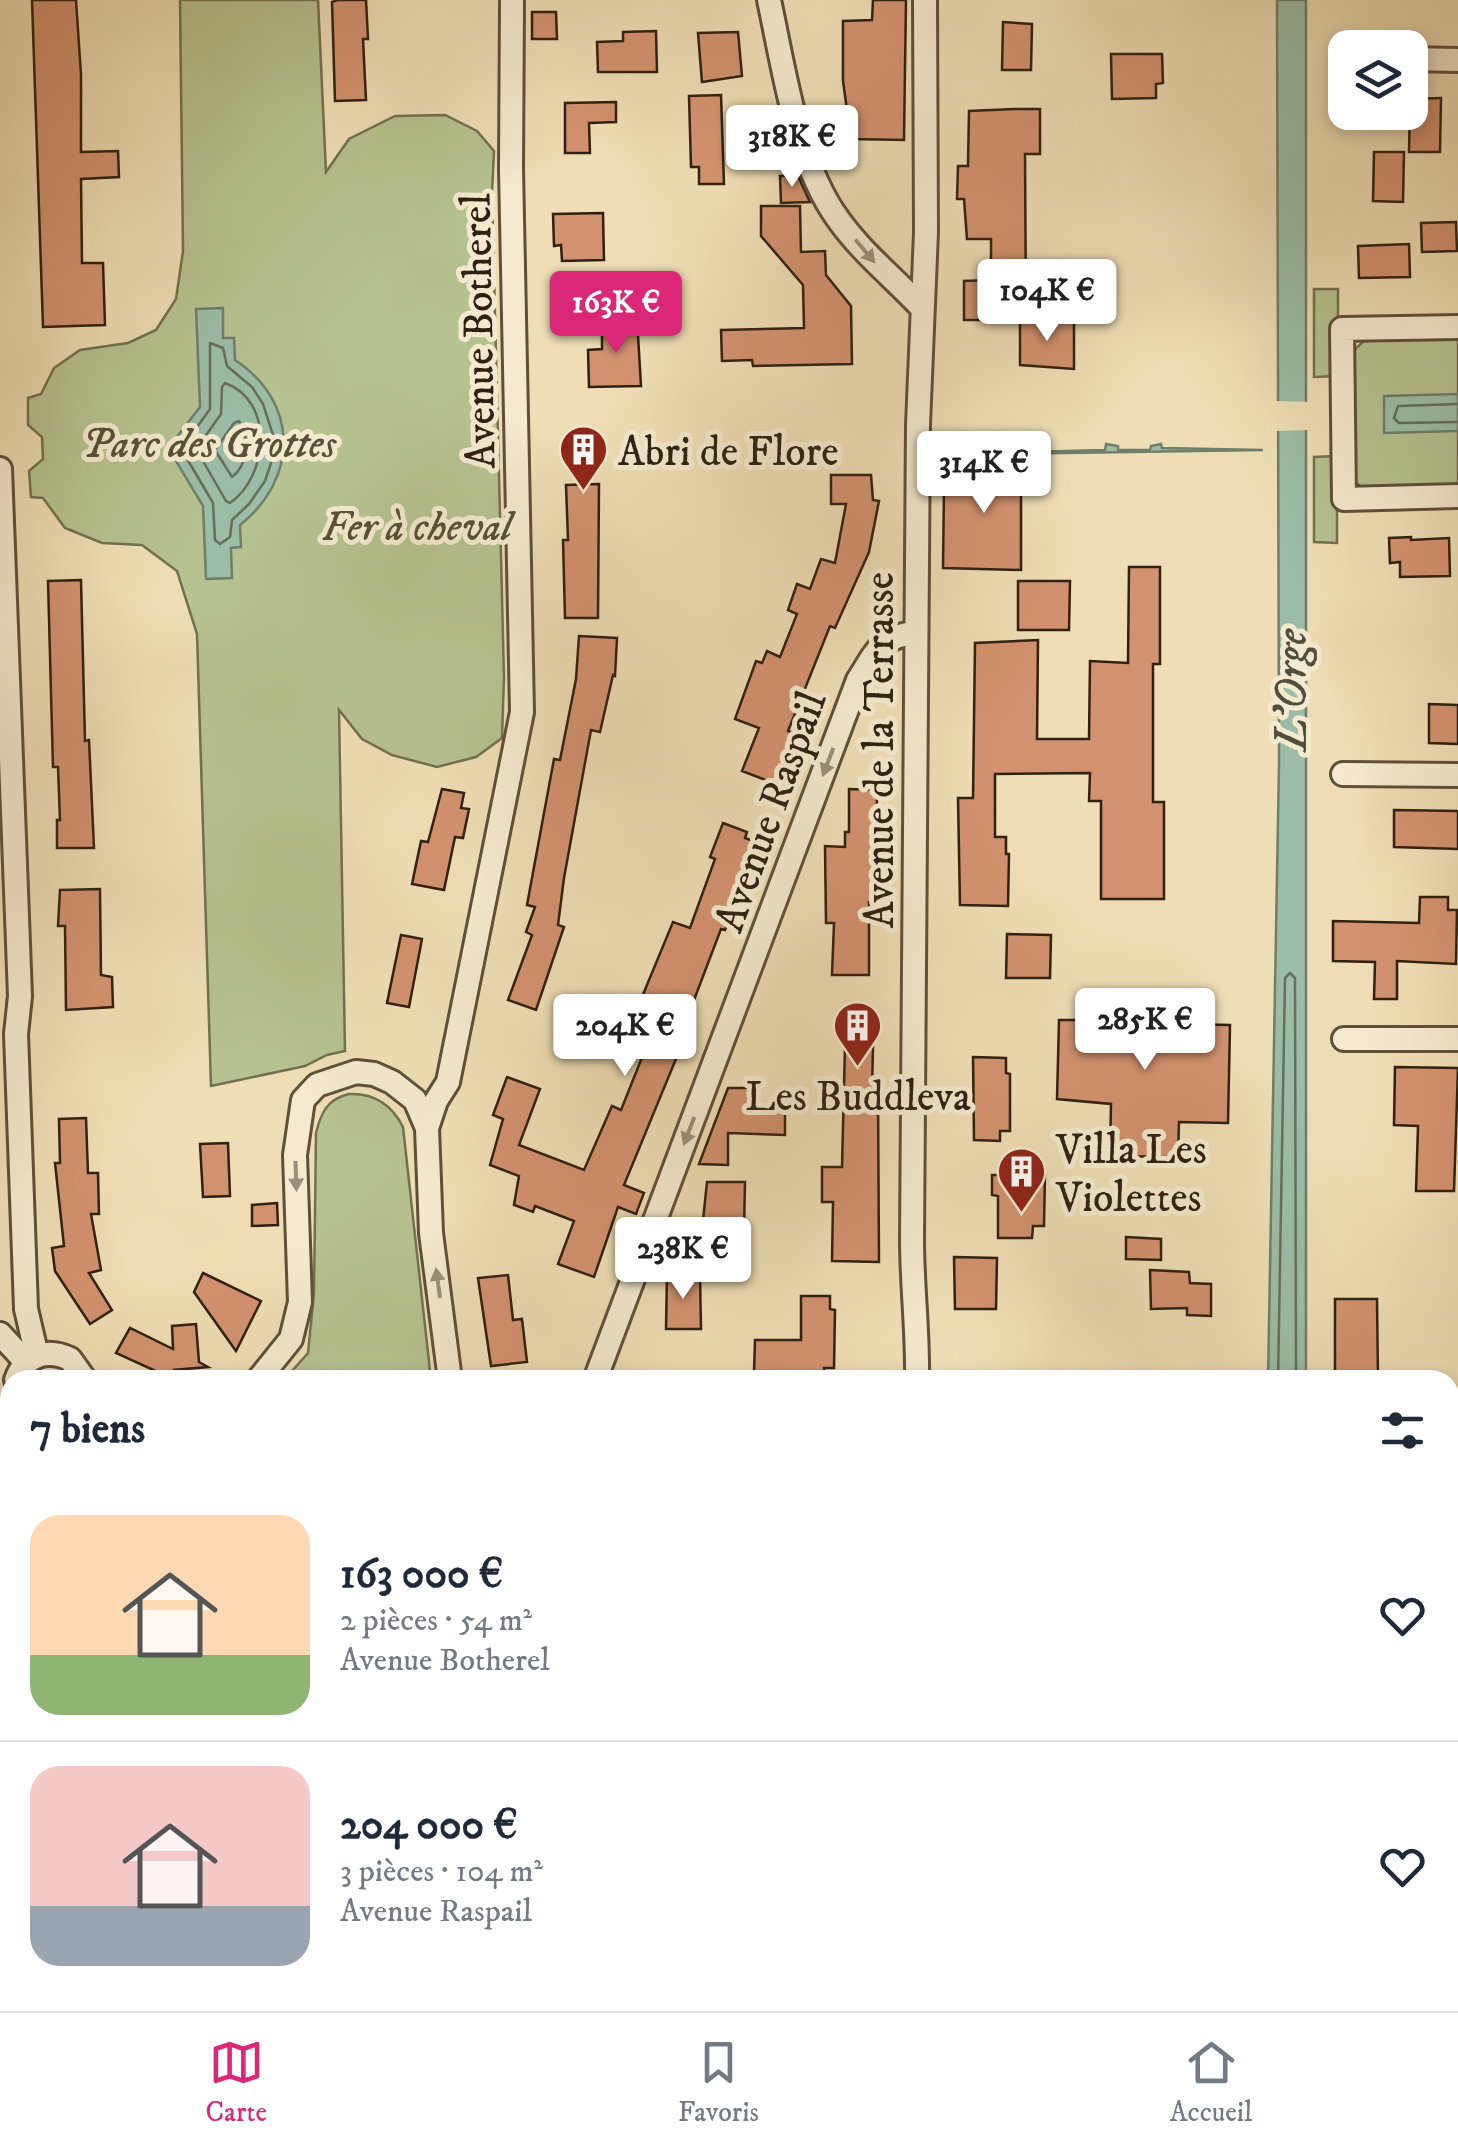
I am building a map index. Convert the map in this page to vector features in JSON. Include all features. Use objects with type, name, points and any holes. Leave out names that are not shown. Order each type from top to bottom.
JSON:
[{"type":"street","name":"Avenue Botherel","points":[[426,1128],[448,1082],[522,712],[512,0]]},
{"type":"street","points":[[769,0],[805,152],[820,186],[836,217],[922,308]]},
{"type":"street","name":"Avenue de la Terrasse","points":[[917,1370],[912,1273],[916,633],[926,232],[925,0]]},
{"type":"street","points":[[1428,60],[1458,60]]},
{"type":"street","points":[[1458,327],[1342,329],[1344,499],[1458,496]]},
{"type":"street","points":[[0,469],[10,995],[16,1034],[26,1366]]},
{"type":"street","name":"Avenue Raspail","points":[[599,1370],[858,680],[882,644],[895,635],[916,633]]},
{"type":"street","points":[[1344,774],[1458,775]]},
{"type":"street","points":[[1344,1038],[1458,1039]]},
{"type":"street","points":[[266,1370],[291,1339],[300,1302],[295,1155],[303,1100],[317,1085],[342,1075],[374,1074],[416,1100],[426,1128],[431,1233],[449,1370]]},
{"type":"street","points":[[0,1320],[22,1307],[26,1296]]},
{"type":"street","points":[[0,1334],[26,1366]]},
{"type":"street","points":[[26,1366],[48,1353],[70,1359],[78,1370]]},
{"type":"green space","name":"Parc des Grottes","points":[[180,0],[318,0],[326,172],[349,139],[395,116],[445,115],[477,131],[494,151],[502,738],[476,757],[437,767],[392,755],[362,739],[339,710],[345,1051],[305,1066],[211,1086],[197,634],[177,571],[142,545],[102,543],[65,528],[43,498],[31,497],[29,471],[43,459],[42,437],[28,425],[28,398],[41,394],[54,368],[80,350],[128,343],[156,330],[176,299],[183,251]]},
{"type":"green space","points":[[1314,289],[1338,289],[1338,376],[1314,377]]},
{"type":"green space","points":[[1458,337],[1458,488],[1365,490],[1353,480],[1353,351],[1365,340]]},
{"type":"green space","points":[[1337,456],[1337,543],[1314,542],[1314,457]]},
{"type":"green space","points":[[349,1094],[381,1102],[403,1127],[430,1370],[293,1370],[308,1353],[314,1293],[316,1133],[326,1108],[335,1099]]},
{"type":"water","name":"L'Orge","points":[[1277,0],[1306,0],[1306,1370],[1268,1370],[1279,764]]},
{"type":"water","points":[[223,308],[223,338],[234,338],[235,360],[256,377],[271,397],[284,441],[273,485],[240,525],[241,547],[231,548],[232,578],[206,579],[203,506],[176,461],[176,438],[200,407],[196,309]]},
{"type":"water","points":[[1458,394],[1458,431],[1384,433],[1384,396]]},
{"type":"water","points":[[993,434],[1015,434],[1015,440],[1008,440],[1008,445],[1026,452],[1105,450],[1106,444],[1118,446],[1118,450],[1150,450],[1151,446],[1161,444],[1162,448],[1263,450],[994,454]]},
{"type":"pier","points":[[1273,401],[1310,402],[1310,430],[1273,431]]},
{"type":"building","points":[[32,0],[76,0],[81,152],[118,151],[119,177],[81,179],[82,263],[103,263],[105,325],[43,327]]},
{"type":"building","points":[[366,0],[366,100],[335,101],[332,2]]},
{"type":"building","points":[[873,0],[906,0],[904,140],[851,139],[843,81],[843,21],[872,20]]},
{"type":"building","points":[[532,12],[556,12],[557,39],[532,39]]},
{"type":"building","points":[[1003,22],[1032,24],[1031,70],[1002,70]]},
{"type":"building","points":[[656,31],[657,72],[598,72],[597,42],[623,41],[623,32]]},
{"type":"building","points":[[738,32],[742,76],[702,82],[698,33]]},
{"type":"building","points":[[1111,54],[1162,54],[1163,83],[1156,84],[1156,98],[1112,99]]},
{"type":"building","points":[[721,95],[724,184],[699,184],[699,167],[691,167],[689,96]]},
{"type":"building","points":[[1428,98],[1441,98],[1440,152],[1409,152],[1409,130],[1428,130]]},
{"type":"building","points":[[616,102],[616,122],[589,123],[590,153],[565,153],[565,103]]},
{"type":"building","points":[[1040,109],[1040,154],[1025,154],[1026,320],[964,320],[964,281],[991,280],[991,239],[967,239],[964,199],[957,199],[958,166],[968,166],[969,111]]},
{"type":"building","points":[[1374,152],[1404,152],[1403,202],[1373,201]]},
{"type":"building","points":[[780,176],[798,176],[810,202],[781,203]]},
{"type":"building","points":[[761,206],[800,206],[801,252],[825,251],[826,275],[851,306],[852,364],[753,366],[752,360],[722,361],[721,330],[804,328],[803,285],[761,236]]},
{"type":"building","points":[[603,213],[604,260],[562,261],[561,245],[554,246],[553,214]]},
{"type":"building","points":[[1456,222],[1457,251],[1422,252],[1421,223]]},
{"type":"building","points":[[1409,244],[1410,277],[1359,278],[1358,246]]},
{"type":"building","points":[[637,318],[641,386],[589,387],[588,350],[602,349],[602,319]]},
{"type":"building","points":[[1020,320],[1074,322],[1074,369],[1020,365]]},
{"type":"building","points":[[961,458],[1021,458],[1021,570],[943,568],[944,487],[961,487]]},
{"type":"building","points":[[831,475],[871,475],[873,500],[879,501],[869,552],[835,628],[830,626],[788,731],[796,734],[776,784],[742,771],[759,728],[735,719],[756,661],[762,663],[767,651],[780,657],[797,614],[788,610],[797,584],[810,589],[821,559],[835,563],[846,504],[831,504]]},
{"type":"building","points":[[599,484],[598,618],[565,618],[566,485]]},
{"type":"building","points":[[1389,538],[1449,538],[1450,576],[1400,577],[1400,562],[1390,563]]},
{"type":"building","points":[[1129,567],[1160,567],[1160,664],[1153,664],[1153,802],[1164,802],[1164,899],[1101,899],[1101,801],[1089,801],[1090,773],[995,774],[995,837],[1006,837],[1008,906],[960,905],[958,798],[973,798],[975,643],[1038,640],[1037,739],[1089,739],[1090,661],[1128,663]]},
{"type":"building","points":[[81,580],[85,741],[89,740],[94,848],[57,848],[60,820],[58,767],[53,767],[48,581]]},
{"type":"building","points":[[1018,581],[1070,581],[1069,630],[1018,630]]},
{"type":"building","points":[[579,636],[617,638],[615,676],[600,732],[591,730],[564,878],[558,925],[564,927],[536,1010],[508,1000],[532,935],[526,932],[535,907],[527,905],[554,759],[560,760],[576,679]]},
{"type":"building","points":[[1429,704],[1458,705],[1458,744],[1429,743]]},
{"type":"building","points":[[442,789],[464,793],[461,808],[469,809],[463,838],[455,837],[444,890],[412,884],[421,841],[428,842]]},
{"type":"building","points":[[849,789],[877,790],[876,902],[869,902],[869,975],[832,975],[834,923],[826,923],[825,846],[845,847]]},
{"type":"building","points":[[1394,810],[1458,811],[1458,849],[1394,847]]},
{"type":"building","points":[[723,823],[747,832],[745,838],[756,842],[750,857],[754,858],[691,1000],[679,1035],[685,1037],[624,1185],[644,1193],[636,1214],[618,1207],[594,1277],[558,1264],[574,1221],[535,1206],[533,1212],[514,1205],[519,1176],[490,1165],[503,1119],[493,1115],[507,1077],[540,1089],[519,1145],[584,1170],[612,1106],[621,1110],[645,1050],[637,1047],[654,1001],[642,997],[673,922],[690,928],[715,859],[710,857]]},
{"type":"building","points":[[100,889],[101,975],[112,977],[113,1007],[66,1010],[65,926],[58,926],[60,890]]},
{"type":"building","points":[[1420,897],[1448,897],[1448,910],[1457,910],[1456,964],[1397,961],[1397,999],[1374,999],[1375,962],[1333,961],[1333,921],[1419,923]]},
{"type":"building","points":[[1007,934],[1051,935],[1050,978],[1006,978]]},
{"type":"building","points":[[401,935],[422,939],[409,1007],[387,1003]]},
{"type":"building","points":[[1159,1004],[1172,1010],[1182,1024],[1230,1025],[1228,1123],[1179,1122],[1178,1157],[1110,1156],[1111,1104],[1057,1099],[1059,1020],[1082,1020],[1082,1005]]},
{"type":"building","points":[[845,1046],[873,1047],[872,1091],[878,1091],[879,1262],[832,1261],[833,1202],[822,1202],[822,1167],[842,1167]]},
{"type":"building","points":[[973,1057],[1006,1058],[1006,1073],[1010,1074],[1010,1131],[1000,1131],[1000,1141],[974,1140]]},
{"type":"building","points":[[1395,1067],[1458,1068],[1454,1191],[1416,1191],[1418,1126],[1394,1125]]},
{"type":"building","points":[[728,1088],[752,1088],[751,1105],[785,1106],[785,1135],[728,1133],[728,1165],[699,1164]]},
{"type":"building","points":[[86,1118],[88,1173],[98,1173],[99,1214],[91,1214],[101,1270],[89,1273],[112,1310],[90,1324],[55,1271],[52,1248],[64,1246],[55,1163],[60,1163],[59,1119]]},
{"type":"building","points":[[228,1143],[230,1196],[203,1197],[200,1144]]},
{"type":"building","name":"Villa Les Violettes","points":[[992,1175],[1045,1175],[1044,1226],[1033,1226],[1032,1238],[998,1238],[998,1196],[992,1195]]},
{"type":"building","points":[[707,1182],[745,1182],[744,1231],[702,1230]]},
{"type":"building","points":[[277,1203],[278,1225],[252,1226],[252,1205]]},
{"type":"building","points":[[1126,1237],[1161,1239],[1161,1260],[1126,1259]]},
{"type":"building","points":[[954,1257],[997,1258],[996,1309],[955,1309]]},
{"type":"building","points":[[1150,1270],[1189,1272],[1190,1283],[1211,1284],[1211,1316],[1187,1315],[1187,1308],[1151,1309]]},
{"type":"building","points":[[203,1273],[261,1301],[236,1351],[194,1292]]},
{"type":"building","points":[[667,1273],[700,1274],[701,1329],[666,1329]]},
{"type":"building","points":[[508,1275],[513,1320],[522,1319],[527,1362],[491,1366],[478,1278]]},
{"type":"building","points":[[801,1296],[830,1296],[830,1309],[835,1310],[834,1368],[754,1370],[755,1340],[801,1340]]},
{"type":"building","points":[[1335,1299],[1377,1299],[1378,1370],[1335,1370]]},
{"type":"building","points":[[196,1324],[199,1362],[208,1367],[153,1370],[116,1353],[130,1328],[173,1349],[172,1326]]},
{"type":"place","name":"Abri de Flore","points":[[583,492]]},
{"type":"place","name":"Les Buddleva","points":[[858,1068]]},
{"type":"place","name":"Villa Les Violettes","points":[[1021,1214]]},
{"type":"park label","name":"Fer à cheval","points":[[417,525]]}]
